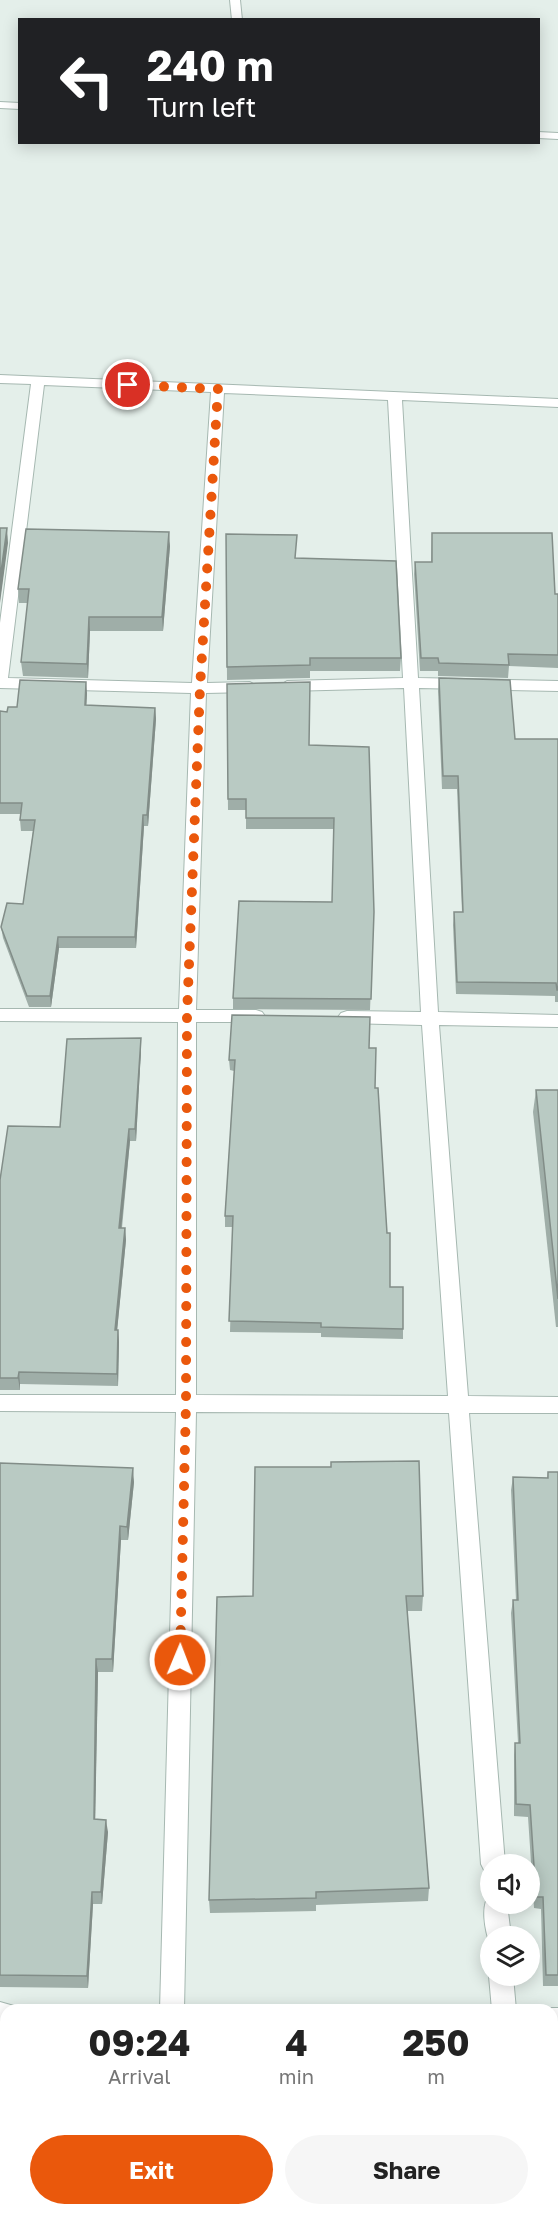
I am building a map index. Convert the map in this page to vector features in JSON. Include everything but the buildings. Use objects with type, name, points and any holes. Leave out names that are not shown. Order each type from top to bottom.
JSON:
[{"type":"street","points":[[236,0],[237,18]]},
{"type":"street","points":[[0,105],[18,106]]},
{"type":"street","points":[[540,135],[558,136]]},
{"type":"street","points":[[0,380],[558,404]]},
{"type":"street","points":[[38,381],[0,682],[200,688],[410,683],[558,686]]},
{"type":"street","points":[[172,2004],[186,1403],[187,1015],[200,688],[218,389]]},
{"type":"street","points":[[394,397],[430,1018],[492,1854]]},
{"type":"street","points":[[0,1015],[268,1016]]},
{"type":"street","points":[[326,1017],[558,1020]]},
{"type":"street","points":[[0,1403],[558,1405]]},
{"type":"street","points":[[502,1986],[503,2004]]},
{"type":"route","points":[[128,385],[218,389],[200,688],[187,1015],[186,1403],[180,1660]]}]
